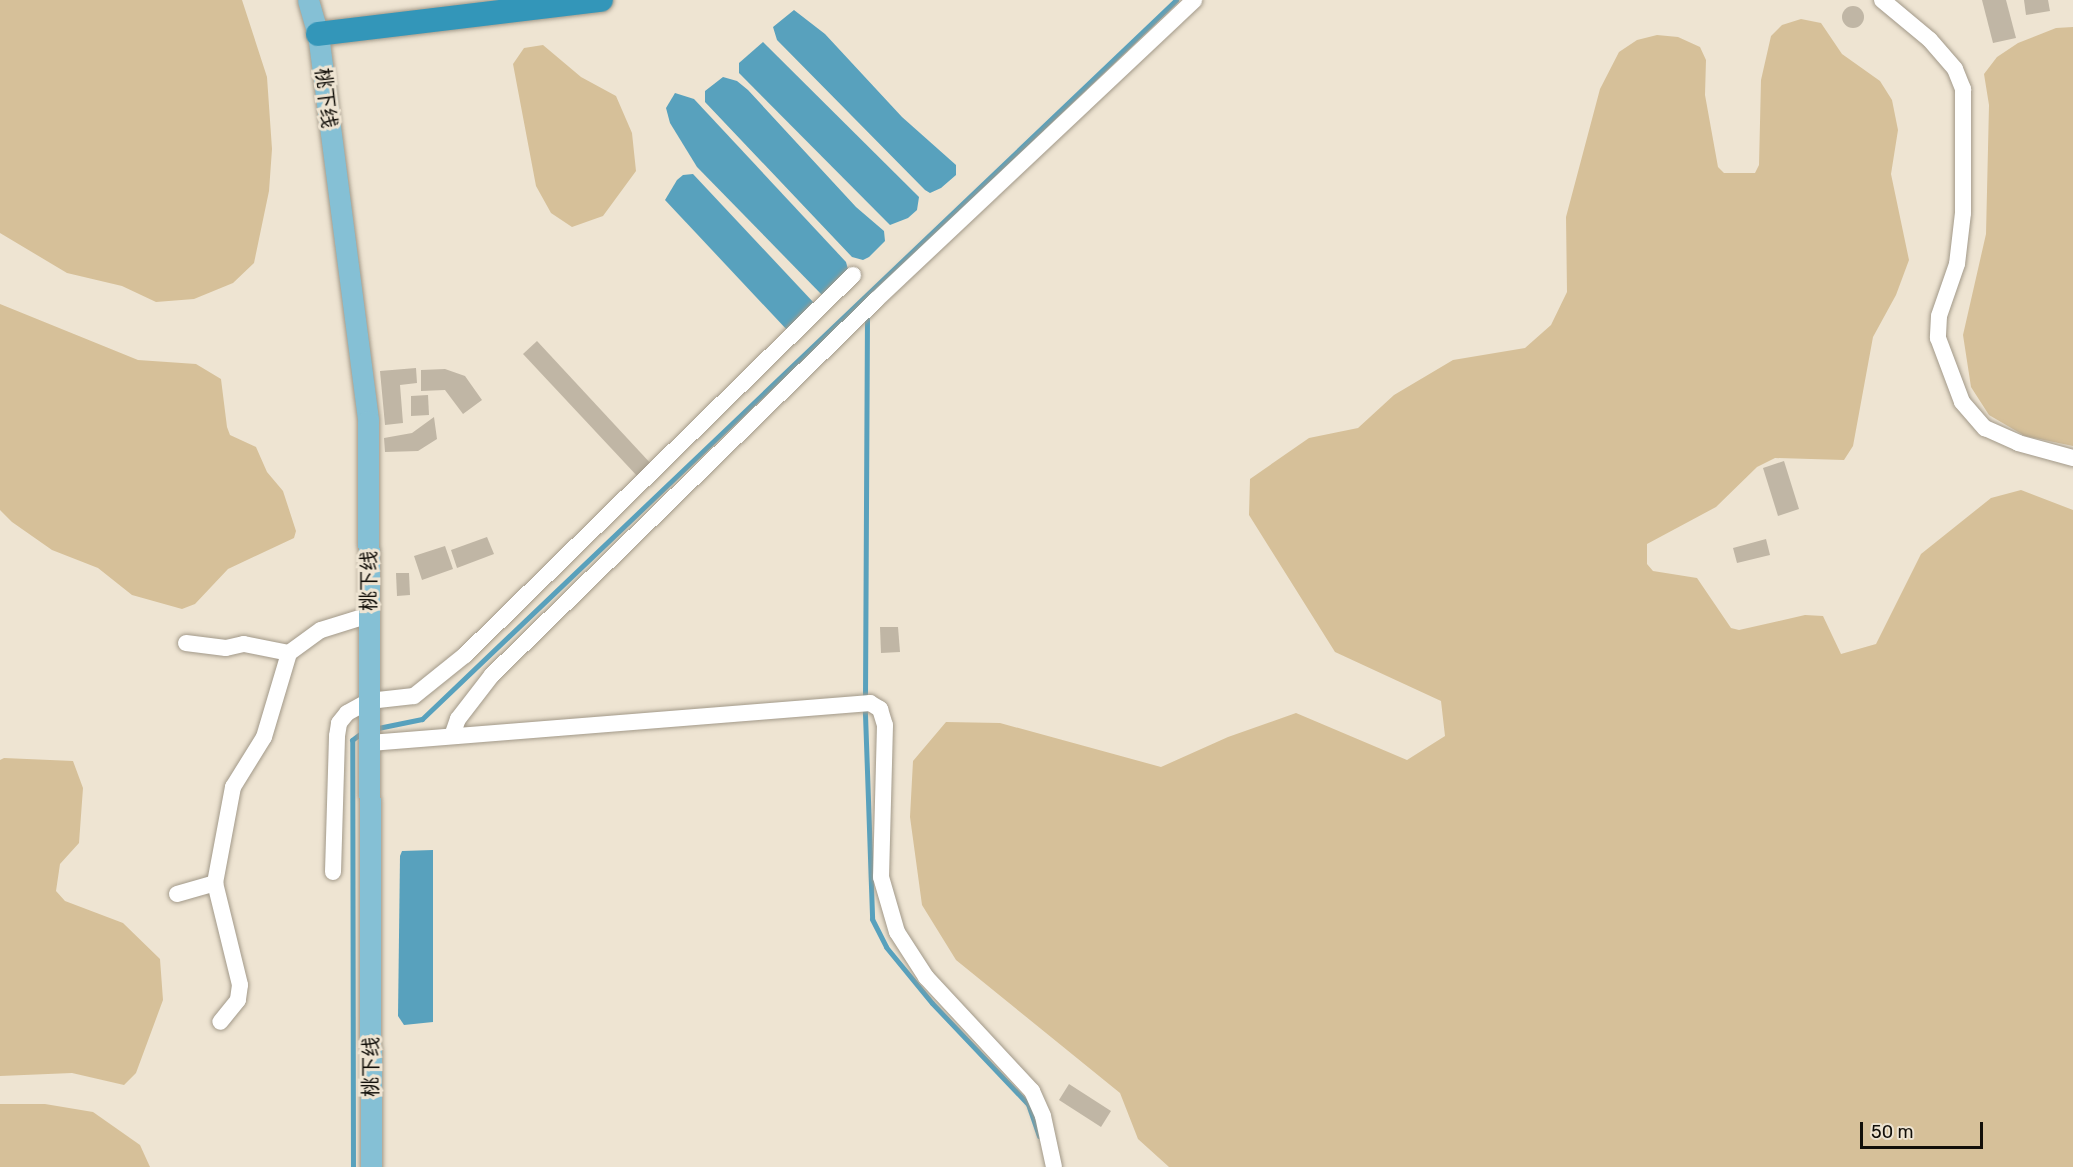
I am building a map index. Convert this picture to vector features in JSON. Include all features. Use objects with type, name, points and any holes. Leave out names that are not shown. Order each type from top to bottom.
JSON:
[{"type":"highway","points":[[318,34],[601,0]]},
{"type":"main road","name":"桃下线","points":[[308,0],[318,34],[368,421],[371,1167]]},
{"type":"street","points":[[452,736],[458,718],[492,675],[876,300],[1194,0]]},
{"type":"street","points":[[1882,0],[1930,40],[1955,69],[1963,89],[1963,213],[1957,264],[1938,316],[1938,331],[1962,402],[1986,428],[2018,443],[2073,458]]},
{"type":"street","points":[[333,872],[339,723],[347,713],[369,701],[414,696],[465,655],[853,275]]},
{"type":"street","points":[[220,1022],[238,1000],[240,985],[215,883],[233,787],[264,736],[289,653],[321,630],[369,615]]},
{"type":"street","points":[[186,643],[226,648],[244,644],[289,653]]},
{"type":"street","points":[[370,743],[860,701],[880,709],[885,725],[881,877],[897,932],[926,977],[1032,1091],[1043,1116],[1054,1167]]},
{"type":"street","points":[[177,894],[215,883]]},
{"type":"shaded area","points":[[0,0],[242,0],[267,77],[272,149],[269,191],[254,263],[233,283],[194,299],[156,302],[122,286],[67,273],[0,233]]},
{"type":"shaded area","points":[[1801,19],[1821,23],[1842,54],[1880,81],[1892,100],[1898,130],[1891,174],[1909,260],[1896,295],[1873,337],[1853,446],[1844,460],[1775,458],[1757,467],[1716,507],[1647,544],[1647,564],[1653,571],[1697,578],[1731,628],[1739,630],[1805,615],[1823,616],[1841,654],[1876,644],[1921,554],[1991,498],[2021,490],[2073,510],[2073,1167],[1169,1167],[1138,1139],[1120,1093],[956,960],[922,905],[910,817],[913,761],[946,722],[1000,723],[1161,767],[1228,737],[1296,713],[1407,760],[1445,736],[1441,701],[1335,652],[1249,515],[1250,479],[1309,438],[1358,428],[1394,395],[1453,360],[1525,348],[1551,325],[1567,292],[1566,217],[1600,89],[1619,52],[1637,40],[1657,35],[1678,37],[1700,47],[1706,60],[1705,95],[1718,167],[1724,173],[1755,173],[1759,165],[1761,80],[1771,36],[1782,25]]},
{"type":"shaded area","points":[[2073,27],[2073,446],[2025,436],[1989,415],[1971,387],[1963,335],[1986,234],[1989,105],[1984,74],[1997,57],[2018,43],[2056,28]]},
{"type":"shaded area","points":[[543,45],[581,77],[616,96],[632,133],[636,171],[603,216],[572,227],[551,213],[536,186],[513,64],[524,48]]},
{"type":"shaded area","points":[[0,304],[138,360],[196,364],[221,379],[230,435],[256,447],[267,472],[283,491],[296,531],[294,538],[228,569],[195,604],[182,609],[132,595],[98,568],[52,550],[12,522],[0,510]]},
{"type":"shaded area","points":[[4,758],[73,761],[83,788],[79,843],[60,864],[56,891],[65,901],[123,923],[160,959],[163,1000],[136,1073],[124,1085],[72,1073],[0,1076],[0,760]]},
{"type":"shaded area","points":[[0,1104],[45,1104],[93,1112],[140,1145],[150,1167],[0,1167]]},
{"type":"water","points":[[794,10],[825,34],[902,117],[956,165],[956,175],[941,188],[930,193],[925,190],[777,40],[773,27]]},
{"type":"water","points":[[763,42],[919,197],[917,210],[908,218],[890,225],[739,73],[739,63]]},
{"type":"water","points":[[723,77],[737,81],[748,90],[856,207],[884,231],[885,241],[869,257],[863,260],[852,257],[705,102],[705,91]]},
{"type":"water","points":[[675,93],[694,99],[846,262],[849,273],[823,296],[697,167],[670,123],[666,108]]},
{"type":"water","points":[[693,174],[814,303],[788,331],[665,200],[677,180],[683,175]]},
{"type":"water","points":[[433,850],[433,1022],[404,1025],[398,1016],[400,856],[402,851]]},
{"type":"building","points":[[1982,0],[2006,0],[2016,38],[1993,43]]},
{"type":"building","points":[[2024,0],[2048,0],[2050,11],[2026,15]]},
{"type":"building","points":[[1849,6],[1857,6],[1864,13],[1864,21],[1857,28],[1849,28],[1842,21],[1842,13]]},
{"type":"building","points":[[537,341],[653,466],[639,478],[523,354]]},
{"type":"building","points":[[416,368],[417,383],[400,385],[403,423],[385,425],[380,371]]},
{"type":"building","points":[[445,369],[465,376],[482,400],[463,414],[445,390],[421,391],[421,370]]},
{"type":"building","points":[[428,395],[429,415],[411,416],[411,396]]},
{"type":"building","points":[[434,417],[437,439],[418,451],[385,452],[384,438],[412,433]]},
{"type":"building","points":[[1784,461],[1799,509],[1778,516],[1763,468]]},
{"type":"building","points":[[487,537],[494,554],[457,568],[451,550]]},
{"type":"building","points":[[1766,539],[1770,555],[1737,563],[1733,548]]},
{"type":"building","points":[[445,546],[453,569],[422,580],[414,556]]},
{"type":"building","points":[[396,573],[409,573],[410,595],[397,596]]},
{"type":"building","points":[[880,627],[898,627],[900,652],[881,653]]},
{"type":"building","points":[[1069,1084],[1111,1111],[1101,1127],[1059,1100]]},
{"type":"waterway","points":[[373,729],[422,719],[1176,0]]},
{"type":"waterway","points":[[867,315],[865,714],[872,919],[886,947],[932,1003],[1028,1104],[1039,1136]]},
{"type":"waterway","points":[[353,1167],[352,740],[364,731]]}]
